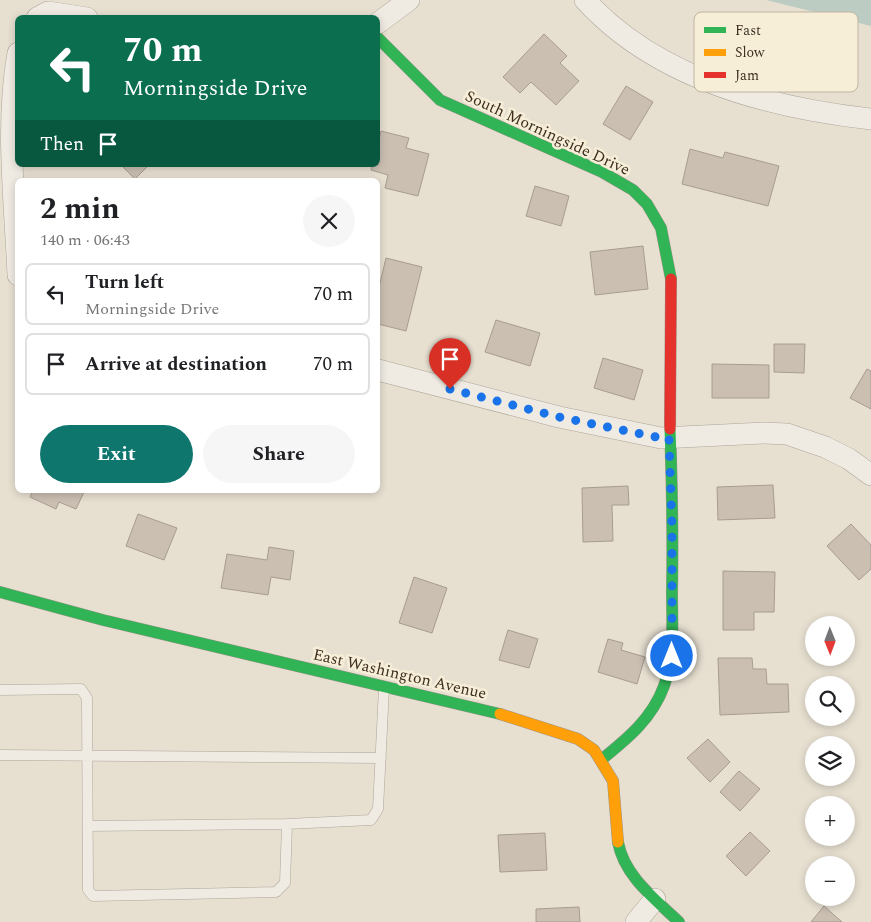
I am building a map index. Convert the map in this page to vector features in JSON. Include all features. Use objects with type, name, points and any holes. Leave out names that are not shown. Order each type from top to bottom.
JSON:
[{"type":"street","points":[[380,22],[409,0]]},
{"type":"street","points":[[585,0],[628,37],[663,61],[694,76]]},
{"type":"street","points":[[42,15],[48,12],[68,15]]},
{"type":"street","name":"South Morningside Drive","points":[[380,40],[440,100],[602,172],[633,190],[647,204],[661,228],[667,251],[670,281],[669,438],[672,527],[672,656],[664,686],[651,712],[634,733],[601,760]]},
{"type":"street","points":[[15,69],[12,118],[15,207]]},
{"type":"street","points":[[744,92],[802,110],[871,119]]},
{"type":"street","points":[[380,371],[559,417],[661,438],[764,433],[787,434],[825,447],[849,459],[871,475]]},
{"type":"street","name":"East Washington Avenue","points":[[0,592],[103,620],[487,710],[578,739],[594,750],[613,781],[616,828],[620,851],[629,869],[655,900],[679,922]]},
{"type":"street","points":[[636,922],[655,900]]},
{"type":"lane","points":[[88,826],[287,824],[371,820],[378,809],[385,685]]},
{"type":"lane","points":[[0,690],[81,689],[87,698],[88,890],[93,896],[276,892],[285,883],[287,824]]},
{"type":"lane","points":[[0,755],[381,758]]},
{"type":"shaded area","points":[[766,0],[871,0],[871,26],[858,23],[858,12],[814,12]]},
{"type":"building","points":[[544,34],[567,56],[560,63],[579,81],[556,105],[531,82],[520,93],[503,77]]},
{"type":"building","points":[[626,86],[653,102],[630,140],[603,124]]},
{"type":"building","points":[[381,131],[409,138],[406,148],[429,154],[418,196],[385,188],[388,175],[371,170],[372,167],[380,167]]},
{"type":"building","points":[[690,149],[723,158],[725,152],[779,166],[768,206],[682,184]]},
{"type":"building","points":[[123,167],[147,167],[136,178]]},
{"type":"building","points":[[535,186],[569,196],[561,226],[526,216]]},
{"type":"building","points":[[643,246],[648,289],[595,295],[590,252]]},
{"type":"building","points":[[386,258],[422,267],[406,331],[380,324],[380,283]]},
{"type":"building","points":[[496,320],[540,333],[530,366],[485,352]]},
{"type":"building","points":[[774,344],[805,344],[804,373],[774,372]]},
{"type":"building","points":[[603,358],[643,370],[634,400],[594,388]]},
{"type":"building","points":[[712,364],[769,365],[769,398],[712,398]]},
{"type":"building","points":[[867,369],[871,371],[871,409],[850,398]]},
{"type":"building","points":[[773,485],[775,518],[718,520],[717,487]]},
{"type":"building","points":[[628,486],[629,505],[612,505],[613,541],[583,542],[582,488]]},
{"type":"building","points":[[32,493],[84,493],[76,509],[59,502],[56,509],[30,497]]},
{"type":"building","points":[[138,514],[177,528],[164,560],[126,546]]},
{"type":"building","points":[[851,524],[871,545],[871,569],[859,580],[827,546]]},
{"type":"building","points":[[269,547],[294,551],[290,580],[271,577],[268,595],[221,588],[227,554],[267,560]]},
{"type":"building","points":[[723,571],[775,572],[774,612],[754,612],[754,630],[723,630]]},
{"type":"building","points":[[414,577],[447,588],[432,633],[399,623]]},
{"type":"building","points":[[508,630],[538,639],[529,668],[499,660]]},
{"type":"building","points":[[608,639],[623,643],[621,650],[645,657],[637,684],[598,672]]},
{"type":"building","points":[[718,658],[752,658],[753,669],[766,669],[767,684],[788,684],[789,712],[720,715]]},
{"type":"building","points":[[708,739],[730,762],[710,782],[687,758]]},
{"type":"building","points":[[739,771],[760,789],[740,811],[720,792]]},
{"type":"building","points":[[750,832],[770,851],[746,876],[726,856]]},
{"type":"building","points":[[545,833],[547,870],[500,872],[498,835]]},
{"type":"building","points":[[824,906],[842,922],[811,922]]},
{"type":"building","points":[[579,907],[580,922],[536,922],[536,909]]},
{"type":"traffic: fast","points":[[380,40],[440,100],[602,172],[633,190],[647,204],[661,228],[671,279]]},
{"type":"traffic: fast","points":[[601,760],[638,728],[646,718],[659,698],[668,675],[672,628],[670,429]]},
{"type":"traffic: fast","points":[[0,592],[103,620],[500,714]]},
{"type":"traffic: fast","points":[[618,842],[621,854],[634,876],[651,896],[679,922]]},
{"type":"traffic: slow","points":[[500,714],[578,739],[594,750],[613,781],[618,842]]},
{"type":"traffic: jam","points":[[670,429],[671,279]]},
{"type":"route","points":[[450,389],[559,417],[661,438],[669,438],[672,527],[672,656]]}]
